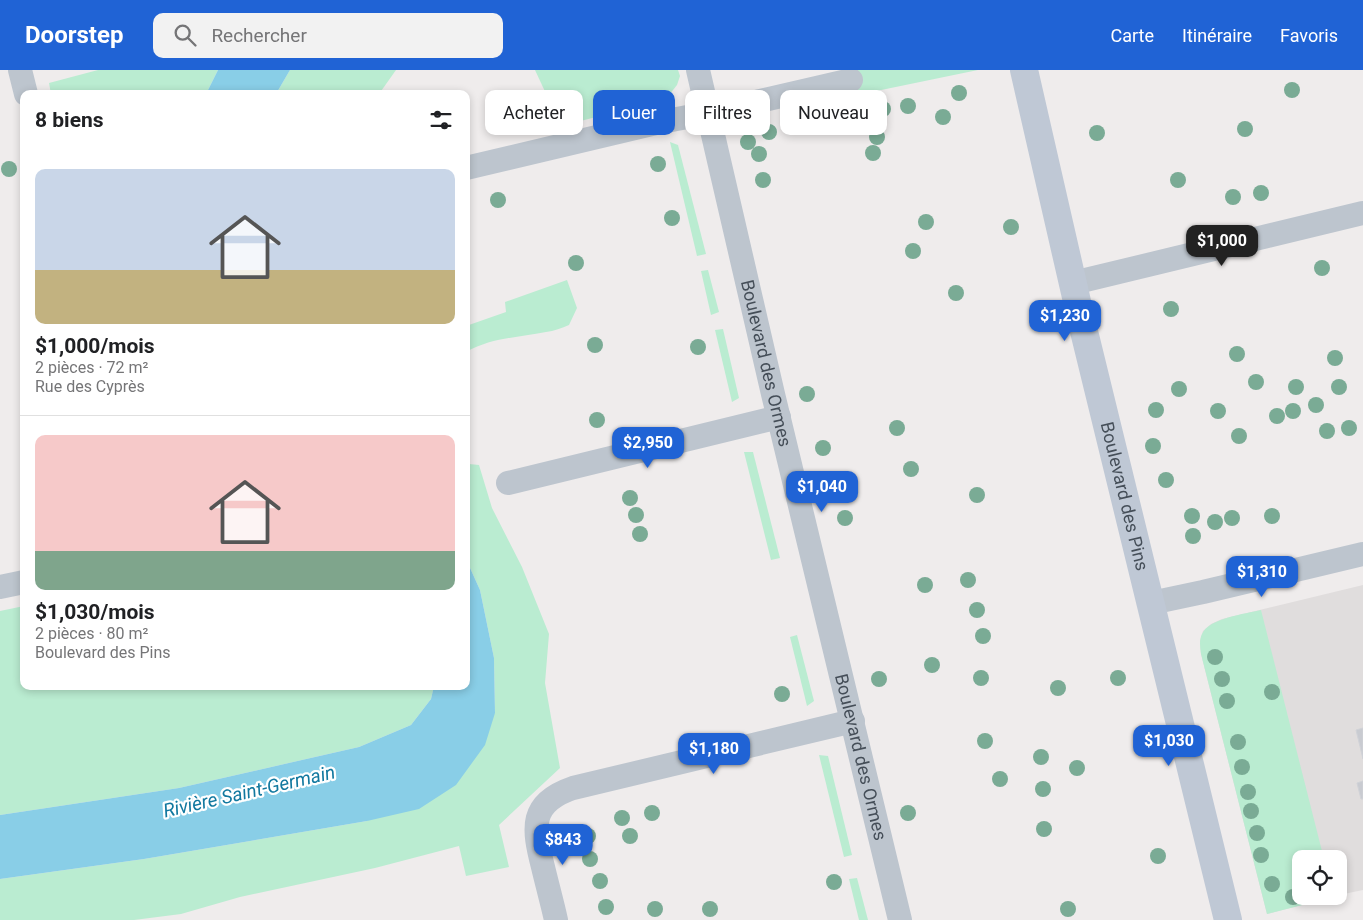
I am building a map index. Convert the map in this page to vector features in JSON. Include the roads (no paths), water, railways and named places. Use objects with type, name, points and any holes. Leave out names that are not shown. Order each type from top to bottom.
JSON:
[{"type":"street","points":[[20,70],[25,90]]},
{"type":"street","name":"Boulevard des Ormes","points":[[698,70],[703,90]]},
{"type":"street","name":"Boulevard des Pins","points":[[1024,70],[1073,283],[1228,920]]},
{"type":"street","points":[[770,99],[851,80]]},
{"type":"street","points":[[470,167],[685,117]]},
{"type":"street","name":"Boulevard des Ormes","points":[[713,135],[778,416],[900,920]]},
{"type":"street","points":[[1073,283],[1363,212]]},
{"type":"street","points":[[508,483],[778,416]]},
{"type":"street","points":[[1151,603],[1363,554]]},
{"type":"street","points":[[0,587],[20,583]]},
{"type":"street","points":[[556,920],[536,837],[537,822],[541,809],[552,797],[573,788],[853,721]]},
{"type":"water","points":[[218,70],[290,70],[278,90],[208,90]]},
{"type":"water","name":"Rivière Saint-Germain","points":[[470,568],[480,590],[494,658],[495,713],[485,745],[456,785],[419,809],[367,821],[144,859],[0,879],[0,815],[179,788],[359,747],[411,725],[431,699],[433,690],[470,690]]}]
